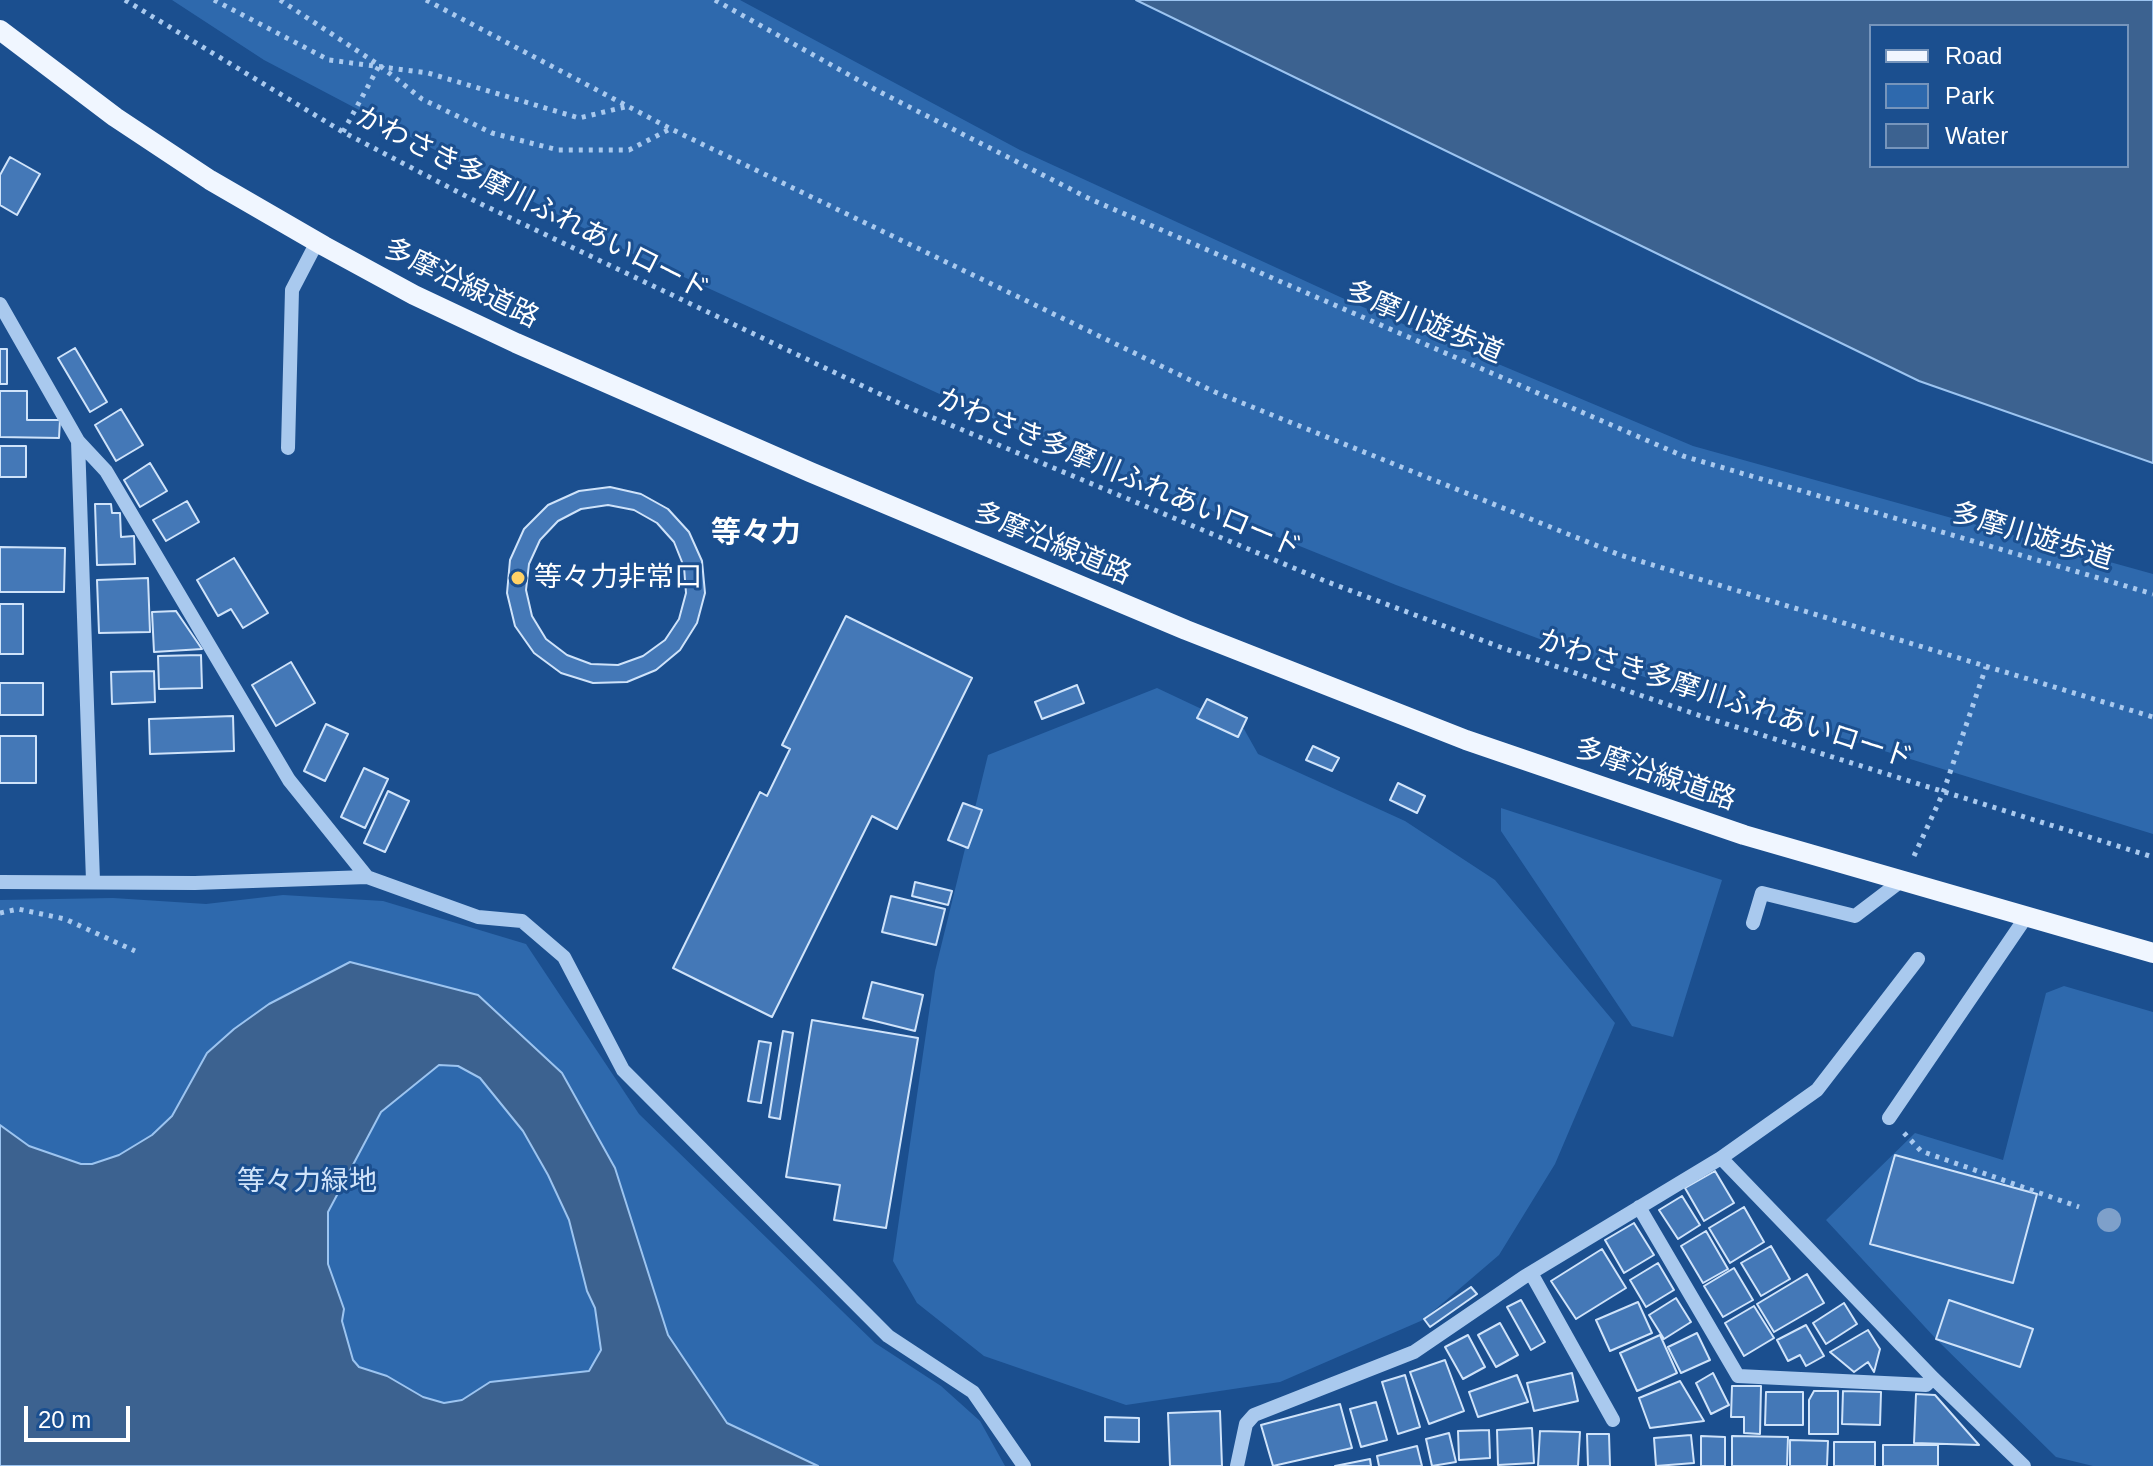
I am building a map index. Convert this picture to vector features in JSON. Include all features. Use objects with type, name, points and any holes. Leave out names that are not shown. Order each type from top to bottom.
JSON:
[{"type":"main road","name":"多摩沿線道路","points":[[0,30],[115,117],[210,180],[414,295],[516,343],[1186,630],[1480,745],[1744,835],[2153,953]]},
{"type":"street","points":[[288,448],[292,290],[317,242]]},
{"type":"street","points":[[0,304],[78,441],[106,471],[289,780],[367,877]]},
{"type":"street","points":[[78,441],[93,881]]},
{"type":"street","points":[[0,882],[195,883],[367,877],[478,917],[522,921],[564,957],[623,1070],[888,1336],[973,1392],[1024,1466]]},
{"type":"street","points":[[1753,923],[1762,893],[1855,916],[1901,881]]},
{"type":"street","points":[[1889,1118],[2026,917]]},
{"type":"street","points":[[1237,1466],[1246,1424],[1254,1415],[1414,1352],[1531,1273],[1721,1158],[1817,1090],[1918,959]]},
{"type":"street","points":[[1721,1158],[1933,1378],[2024,1466]]},
{"type":"street","points":[[1639,1207],[1738,1376],[1926,1385],[1933,1378]]},
{"type":"street","points":[[1531,1273],[1613,1420]]},
{"type":"path","name":"かわさき多摩川ふれあいロード","points":[[125,0],[343,132],[479,203],[905,406],[1132,502],[1325,581],[1500,647],[1943,793],[2153,857]]},
{"type":"path","points":[[214,0],[329,60],[428,73],[579,118],[627,106]]},
{"type":"path","points":[[280,0],[379,65],[422,99],[492,133],[558,150],[629,150],[671,129]]},
{"type":"path","points":[[426,0],[671,129],[1229,398],[1620,555],[2153,717]]},
{"type":"path","name":"多摩川遊歩道","points":[[715,0],[878,91],[1090,199],[1683,456],[2153,594]]},
{"type":"path","points":[[343,132],[379,65]]},
{"type":"path","points":[[1922,840],[1943,793],[1986,667]]},
{"type":"path","points":[[0,913],[18,909],[65,919],[135,951]]},
{"type":"path","points":[[1889,1118],[1921,1151],[2079,1207]]},
{"type":"green space","points":[[172,0],[740,0],[1020,150],[1351,302],[1693,446],[2153,574],[2153,834],[1622,670],[1396,585],[1062,450],[627,251],[264,60]]},
{"type":"green space","points":[[1157,688],[1244,729],[1258,754],[1405,821],[1495,880],[1615,1023],[1555,1164],[1499,1255],[1423,1320],[1280,1382],[1126,1405],[984,1356],[917,1303],[893,1261],[935,971],[988,755]]},
{"type":"green space","points":[[1501,808],[1722,880],[1673,1037],[1632,1026],[1501,831]]},
{"type":"green space","name":"等々力緑地","points":[[283,895],[383,901],[526,944],[639,1114],[875,1343],[941,1386],[980,1421],[1005,1466],[0,1466],[0,900],[113,898],[206,904]]},
{"type":"green space","points":[[2064,986],[2153,1012],[2153,1466],[2093,1466],[2056,1457],[1937,1340],[1826,1220],[1915,1133],[2003,1160],[2046,993]]},
{"type":"water","points":[[1136,0],[2153,0],[2153,463],[1919,381]]},
{"type":"water","points":[[350,962],[478,995],[562,1073],[615,1168],[668,1335],[727,1423],[818,1466],[0,1466],[0,1125],[29,1146],[81,1164],[92,1164],[119,1155],[152,1135],[172,1116],[207,1053],[269,1004]],"holes":[[[439,1065],[458,1066],[480,1078],[523,1131],[548,1175],[569,1220],[587,1291],[595,1308],[601,1350],[589,1371],[490,1382],[462,1400],[444,1403],[423,1397],[387,1376],[359,1367],[353,1360],[342,1321],[344,1309],[328,1264],[328,1212],[381,1112]]]},
{"type":"building","points":[[10,157],[40,174],[17,215],[0,205],[0,175]]},
{"type":"building","points":[[75,348],[107,402],[90,412],[58,358]]},
{"type":"building","points":[[0,349],[7,349],[7,384],[0,384]]},
{"type":"building","points":[[0,391],[27,391],[27,420],[60,420],[59,438],[0,437]]},
{"type":"building","points":[[121,409],[143,445],[116,461],[95,425]]},
{"type":"building","points":[[0,446],[26,446],[26,477],[0,477]]},
{"type":"building","points":[[150,463],[167,491],[140,507],[124,480]]},
{"type":"building","name":"等々力非常口","points":[[610,487],[641,494],[668,509],[689,532],[702,561],[705,593],[697,623],[680,650],[656,670],[627,682],[593,683],[561,673],[534,653],[515,626],[507,593],[510,560],[524,529],[548,505],[579,491]],"holes":[[[608,505],[634,510],[657,523],[674,542],[684,567],[686,593],[679,619],[665,640],[643,656],[618,665],[591,664],[567,655],[546,639],[532,616],[526,590],[529,564],[540,540],[558,521],[581,509]]]},
{"type":"building","points":[[187,501],[199,522],[166,541],[153,520]]},
{"type":"building","points":[[95,504],[111,504],[112,513],[120,513],[121,537],[134,536],[135,564],[97,565]]},
{"type":"building","points":[[0,547],[65,548],[64,592],[0,592]]},
{"type":"building","points":[[234,558],[268,613],[243,628],[231,609],[218,616],[197,580]]},
{"type":"building","points":[[148,578],[150,632],[99,633],[97,580]]},
{"type":"building","points":[[0,604],[23,604],[23,654],[0,654]]},
{"type":"building","points":[[176,611],[202,649],[154,652],[152,612]]},
{"type":"building","points":[[846,616],[972,678],[897,829],[872,816],[772,1017],[673,968],[760,792],[767,796],[790,749],[782,745]]},
{"type":"building","points":[[201,655],[202,688],[159,689],[158,656]]},
{"type":"building","points":[[291,662],[315,703],[276,726],[252,685]]},
{"type":"building","points":[[154,671],[155,702],[112,704],[111,672]]},
{"type":"building","points":[[0,683],[43,683],[43,715],[0,715]]},
{"type":"building","points":[[1077,685],[1084,703],[1042,719],[1035,702]]},
{"type":"building","points":[[1207,699],[1247,718],[1238,737],[1197,718]]},
{"type":"building","points":[[233,716],[234,751],[150,754],[149,719]]},
{"type":"building","points":[[326,724],[348,734],[325,781],[304,771]]},
{"type":"building","points":[[0,736],[36,736],[36,783],[0,783]]},
{"type":"building","points":[[1313,746],[1339,758],[1332,771],[1306,760]]},
{"type":"building","points":[[364,768],[388,779],[365,828],[341,817]]},
{"type":"building","points":[[1398,783],[1425,796],[1417,813],[1390,800]]},
{"type":"building","points":[[388,791],[409,801],[385,852],[364,843]]},
{"type":"building","points":[[963,803],[982,810],[968,848],[948,840]]},
{"type":"building","points":[[915,882],[952,891],[948,905],[912,896]]},
{"type":"building","points":[[891,896],[945,909],[936,945],[882,932]]},
{"type":"building","points":[[872,982],[923,995],[915,1031],[863,1018]]},
{"type":"building","points":[[812,1020],[918,1038],[886,1228],[834,1220],[840,1185],[786,1177]]},
{"type":"building","points":[[783,1031],[793,1033],[780,1119],[769,1117]]},
{"type":"building","points":[[759,1041],[771,1043],[761,1103],[748,1101]]},
{"type":"building","points":[[1895,1155],[2037,1194],[2013,1283],[1870,1244]]},
{"type":"building","points":[[1715,1171],[1734,1203],[1704,1221],[1685,1188]]},
{"type":"building","points":[[1682,1196],[1700,1225],[1678,1239],[1659,1210]]},
{"type":"building","points":[[1744,1207],[1764,1242],[1730,1263],[1709,1228]]},
{"type":"building","points":[[1634,1223],[1654,1255],[1624,1273],[1605,1240]]},
{"type":"building","points":[[1706,1231],[1728,1269],[1703,1283],[1681,1246]]},
{"type":"building","points":[[1771,1246],[1790,1279],[1761,1296],[1741,1263]]},
{"type":"building","points":[[1602,1249],[1626,1288],[1576,1319],[1551,1281]]},
{"type":"building","points":[[1658,1263],[1674,1290],[1646,1307],[1630,1280]]},
{"type":"building","points":[[1734,1268],[1753,1300],[1723,1317],[1704,1286]]},
{"type":"building","points":[[1807,1274],[1824,1303],[1774,1332],[1757,1304]]},
{"type":"building","points":[[1471,1287],[1477,1294],[1430,1327],[1424,1319]]},
{"type":"building","points":[[1676,1298],[1691,1322],[1664,1339],[1649,1315]]},
{"type":"building","points":[[1521,1300],[1545,1342],[1531,1350],[1507,1307]]},
{"type":"building","points":[[1949,1300],[2033,1329],[2020,1367],[1936,1339]]},
{"type":"building","points":[[1638,1302],[1652,1333],[1610,1351],[1596,1320]]},
{"type":"building","points":[[1844,1303],[1857,1324],[1826,1344],[1813,1323]]},
{"type":"building","points":[[1754,1306],[1774,1338],[1744,1356],[1725,1323]]},
{"type":"building","points":[[1500,1323],[1518,1355],[1496,1367],[1478,1335]]},
{"type":"building","points":[[1806,1325],[1824,1356],[1806,1366],[1800,1355],[1788,1361],[1777,1340]]},
{"type":"building","points":[[1868,1330],[1880,1349],[1874,1372],[1868,1362],[1854,1372],[1830,1352]]},
{"type":"building","points":[[1697,1333],[1710,1360],[1681,1373],[1668,1347]]},
{"type":"building","points":[[1468,1335],[1485,1367],[1463,1379],[1445,1347]]},
{"type":"building","points":[[1660,1335],[1677,1373],[1637,1391],[1620,1353]]},
{"type":"building","points":[[1445,1360],[1464,1411],[1429,1424],[1410,1372]]},
{"type":"building","points":[[1572,1373],[1578,1401],[1534,1411],[1527,1383]]},
{"type":"building","points":[[1713,1373],[1729,1405],[1711,1414],[1696,1383]]},
{"type":"building","points":[[1405,1375],[1420,1427],[1398,1434],[1382,1382]]},
{"type":"building","points":[[1517,1375],[1528,1402],[1478,1417],[1469,1392]]},
{"type":"building","points":[[1680,1381],[1704,1421],[1650,1428],[1639,1398]]},
{"type":"building","points":[[1732,1386],[1761,1386],[1760,1434],[1744,1433],[1744,1417],[1731,1417]]},
{"type":"building","points":[[1814,1391],[1838,1391],[1838,1434],[1809,1434],[1809,1400]]},
{"type":"building","points":[[1843,1391],[1881,1392],[1880,1425],[1842,1424]]},
{"type":"building","points":[[1766,1392],[1803,1392],[1803,1425],[1765,1425]]},
{"type":"building","points":[[1916,1394],[1935,1395],[1979,1445],[1914,1443]]},
{"type":"building","points":[[1376,1402],[1387,1440],[1361,1447],[1350,1409]]},
{"type":"building","points":[[1340,1404],[1352,1448],[1273,1466],[1261,1425]]},
{"type":"building","points":[[1220,1411],[1222,1466],[1170,1466],[1168,1413]]},
{"type":"building","points":[[1105,1417],[1139,1418],[1139,1442],[1105,1441]]},
{"type":"building","points":[[1532,1428],[1534,1463],[1498,1465],[1497,1430]]},
{"type":"building","points":[[1489,1430],[1490,1458],[1459,1460],[1458,1431]]},
{"type":"building","points":[[1540,1431],[1580,1432],[1578,1466],[1538,1466]]},
{"type":"building","points":[[1449,1433],[1456,1462],[1432,1466],[1426,1439]]},
{"type":"building","points":[[1587,1434],[1609,1434],[1610,1466],[1588,1466]]},
{"type":"building","points":[[1691,1435],[1694,1463],[1656,1466],[1654,1438]]},
{"type":"building","points":[[1701,1436],[1725,1437],[1725,1466],[1701,1466]]},
{"type":"building","points":[[1732,1436],[1788,1437],[1787,1466],[1732,1466]]},
{"type":"building","points":[[1790,1440],[1828,1441],[1827,1466],[1790,1466]]},
{"type":"building","points":[[1834,1442],[1875,1442],[1875,1466],[1834,1466]]},
{"type":"building","points":[[1883,1445],[1938,1445],[1938,1466],[1883,1466]]},
{"type":"building","points":[[1417,1446],[1422,1466],[1379,1466],[1377,1456]]},
{"type":"building","points":[[1370,1459],[1371,1466],[1335,1466]]},
{"type":"place","name":"等々力非常口","points":[[518,578]]},
{"type":"district","name":"等々力","points":[[756,534]]}]
